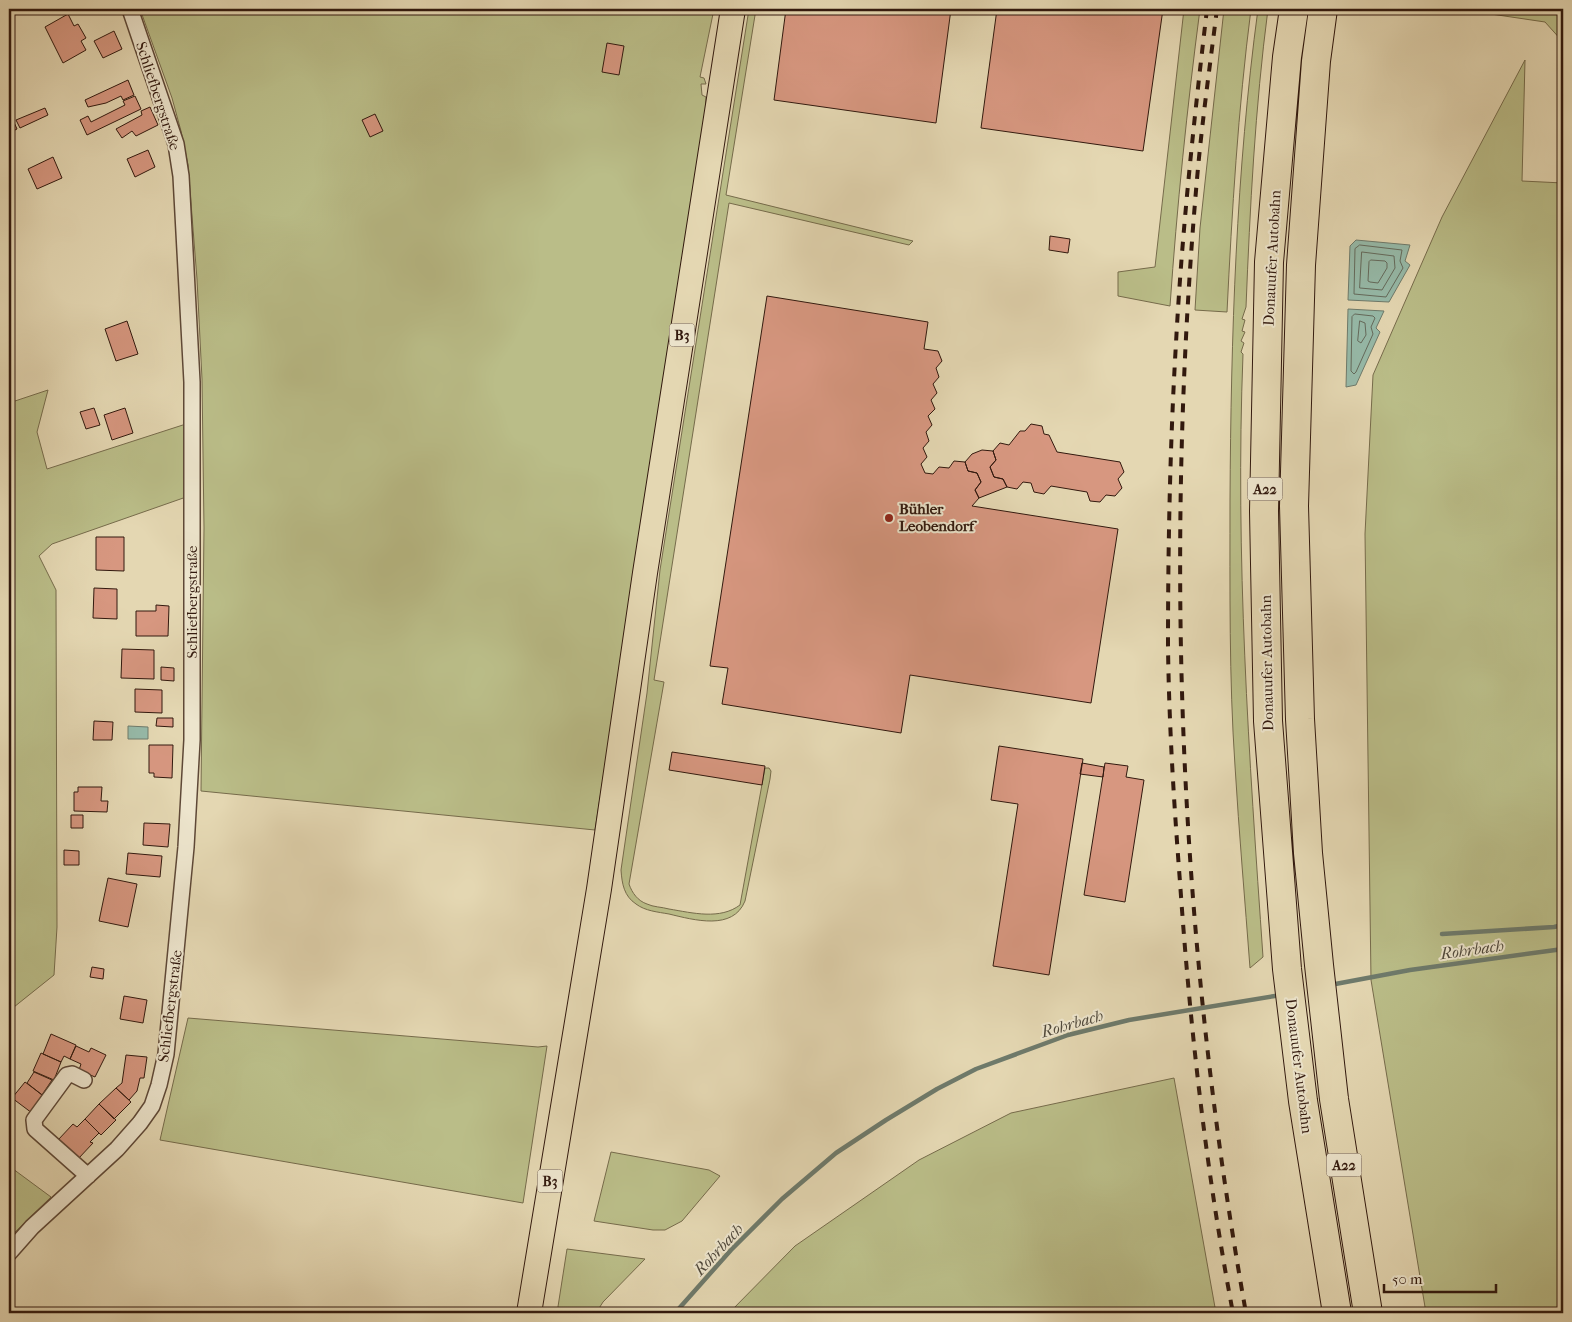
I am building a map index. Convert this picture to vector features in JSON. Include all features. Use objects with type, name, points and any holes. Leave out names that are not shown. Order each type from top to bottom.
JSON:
[{"type":"highway","name":"Donauufer Autobahn","points":[[1294,9],[1269,262],[1264,511],[1268,721],[1287,969],[1303,1101],[1337,1313]]},
{"type":"highway","name":"Donauufer Autobahn","points":[[1323,9],[1316,61],[1301,265],[1294,506],[1301,728],[1308,853],[1319,965],[1347,1184],[1368,1313]]},
{"type":"main road","name":"B3","points":[[529,1313],[600,880],[645,573],[733,9]]},
{"type":"street","name":"Schliefbergstraße","points":[[9,1253],[32,1228],[117,1149],[152,1106],[166,1054],[171,1015],[186,847],[192,740],[192,382],[182,184],[176,144],[130,9]]},
{"type":"street","points":[[84,1080],[72,1074],[67,1076],[34,1120],[35,1129],[88,1176]]},
{"type":"green space","points":[[140,9],[714,9],[700,77],[704,78],[706,84],[701,84],[702,95],[706,97],[705,123],[595,830],[201,791],[204,528],[202,379],[197,279],[188,165],[181,131],[172,98]]},
{"type":"green space","points":[[749,9],[756,9],[726,195],[913,241],[909,245],[729,203],[654,680],[664,682],[629,884],[638,899],[649,905],[687,912],[715,914],[724,913],[740,905],[765,768],[769,768],[771,771],[770,779],[745,901],[732,917],[712,921],[690,919],[643,908],[632,901],[626,893],[621,870],[647,693],[660,570]]},
{"type":"green space","points":[[1184,9],[1200,9],[1183,157],[1170,306],[1118,296],[1118,272],[1155,267]]},
{"type":"green space","points":[[1224,9],[1251,9],[1236,160],[1227,312],[1195,310],[1200,228]]},
{"type":"green space","points":[[1258,9],[1268,9],[1254,158],[1246,307],[1242,319],[1245,320],[1242,331],[1245,332],[1241,341],[1244,343],[1241,352],[1243,354],[1241,430],[1242,581],[1248,731],[1263,957],[1250,968],[1233,733],[1230,633],[1230,500],[1236,254],[1244,131]]},
{"type":"green space","points":[[1457,9],[1563,9],[1563,42],[1545,22]]},
{"type":"green space","points":[[1525,60],[1522,181],[1563,183],[1563,1313],[1426,1313],[1371,980],[1365,534],[1373,375],[1442,217]]},
{"type":"green space","points":[[48,390],[37,432],[47,469],[189,423],[189,496],[52,544],[39,556],[56,590],[57,927],[54,975],[9,1011],[9,403]]},
{"type":"green space","points":[[188,1018],[538,1047],[547,1046],[523,1203],[160,1140]]},
{"type":"green space","points":[[1174,1078],[1216,1313],[729,1313],[795,1246],[919,1160],[1011,1113]]},
{"type":"green space","points":[[611,1152],[709,1170],[720,1176],[682,1221],[665,1230],[653,1230],[594,1221]]},
{"type":"green space","points":[[9,1166],[51,1197],[9,1238]]},
{"type":"green space","points":[[567,1249],[645,1259],[603,1302],[596,1313],[557,1313]]},
{"type":"water","points":[[1356,240],[1410,245],[1405,261],[1410,265],[1389,302],[1348,300],[1350,246]]},
{"type":"water","points":[[1348,309],[1384,311],[1376,328],[1380,332],[1356,385],[1346,387]]},
{"type":"water","points":[[128,726],[148,727],[148,739],[128,739]]},
{"type":"building","points":[[786,9],[951,9],[936,123],[774,100]]},
{"type":"building","points":[[997,9],[1163,9],[1143,151],[981,128]]},
{"type":"building","points":[[68,14],[74,26],[78,24],[86,38],[81,41],[86,50],[63,63],[45,27]]},
{"type":"building","points":[[114,31],[122,49],[103,58],[94,41]]},
{"type":"building","points":[[607,43],[624,46],[619,75],[602,72]]},
{"type":"building","points":[[128,80],[134,95],[123,100],[121,96],[106,103],[88,107],[85,100]]},
{"type":"building","points":[[135,96],[141,109],[87,135],[80,120],[88,116],[91,122],[125,105],[123,101]]},
{"type":"building","points":[[150,107],[158,125],[136,136],[132,131],[122,138],[116,129],[142,115],[141,111]]},
{"type":"building","points":[[45,108],[48,115],[20,128],[16,120]]},
{"type":"building","points":[[9,111],[17,129],[9,133]]},
{"type":"building","points":[[375,114],[383,131],[370,137],[362,120]]},
{"type":"building","points":[[148,150],[155,167],[135,177],[127,159]]},
{"type":"building","points":[[53,157],[62,178],[37,189],[28,169]]},
{"type":"building","points":[[1050,236],[1070,239],[1068,253],[1049,250]]},
{"type":"building","name":"Bühler Leobendorf","points":[[767,296],[928,322],[924,349],[938,351],[942,361],[936,368],[939,377],[933,384],[937,393],[931,400],[935,409],[928,416],[932,425],[926,432],[929,441],[923,448],[927,457],[921,464],[925,473],[933,474],[939,467],[949,468],[954,461],[965,462],[968,471],[977,473],[981,482],[975,490],[979,498],[972,506],[1118,529],[1091,703],[910,675],[901,733],[722,704],[728,668],[710,666]]},
{"type":"building","points":[[127,321],[138,354],[116,361],[105,329]]},
{"type":"building","points":[[94,408],[100,425],[86,429],[80,412]]},
{"type":"building","points":[[125,408],[133,433],[112,440],[104,415]]},
{"type":"building","points":[[1031,424],[1042,426],[1044,434],[1049,435],[1057,452],[1120,462],[1124,472],[1118,479],[1122,488],[1115,496],[1106,495],[1100,502],[1090,501],[1087,492],[1051,486],[1044,494],[1034,492],[1031,483],[1023,482],[1017,489],[1007,487],[1003,479],[994,477],[990,467],[996,460],[993,451],[1000,443],[1009,445],[1020,431],[1025,431]]},
{"type":"building","points":[[982,450],[993,451],[996,460],[990,467],[994,477],[1003,479],[1007,487],[979,498],[975,490],[981,482],[977,473],[968,471],[965,462],[972,454]]},
{"type":"building","points":[[96,537],[124,537],[124,571],[96,570]]},
{"type":"building","points":[[94,588],[117,589],[117,619],[93,618]]},
{"type":"building","points":[[156,605],[169,606],[168,636],[136,636],[136,611],[156,611]]},
{"type":"building","points":[[122,649],[154,650],[154,679],[121,678]]},
{"type":"building","points":[[161,667],[174,668],[174,681],[161,680]]},
{"type":"building","points":[[135,689],[162,690],[162,713],[135,712]]},
{"type":"building","points":[[157,718],[173,718],[173,727],[156,726]]},
{"type":"building","points":[[94,721],[113,722],[112,740],[93,740]]},
{"type":"building","points":[[149,745],[173,745],[172,778],[154,777],[154,773],[149,773]]},
{"type":"building","points":[[999,746],[1083,759],[1049,975],[993,966],[1018,804],[991,800]]},
{"type":"building","points":[[672,752],[765,766],[762,785],[669,770]]},
{"type":"building","points":[[1082,763],[1104,767],[1103,777],[1080,774]]},
{"type":"building","points":[[1105,763],[1128,766],[1126,777],[1144,780],[1125,902],[1084,895]]},
{"type":"building","points":[[78,787],[102,787],[101,801],[108,801],[107,812],[74,811],[74,792],[78,792]]},
{"type":"building","points":[[71,815],[83,815],[83,828],[71,828]]},
{"type":"building","points":[[144,823],[170,824],[168,847],[143,845]]},
{"type":"building","points":[[64,850],[79,851],[79,865],[64,865]]},
{"type":"building","points":[[128,853],[162,856],[160,877],[126,874]]},
{"type":"building","points":[[108,878],[137,884],[128,927],[99,921]]},
{"type":"building","points":[[92,967],[104,969],[103,979],[90,977]]},
{"type":"building","points":[[124,996],[147,1000],[143,1023],[120,1019]]},
{"type":"building","points":[[51,1034],[76,1045],[70,1059],[64,1056],[61,1062],[43,1054]]},
{"type":"building","points":[[76,1046],[89,1052],[91,1048],[106,1055],[95,1077],[79,1070],[81,1064],[70,1059]]},
{"type":"building","points":[[41,1053],[61,1062],[54,1080],[33,1071]]},
{"type":"building","points":[[126,1055],[147,1057],[144,1078],[140,1078],[137,1091],[129,1100],[116,1088],[122,1083]]},
{"type":"building","points":[[34,1072],[52,1080],[42,1095],[27,1083]]},
{"type":"building","points":[[25,1082],[45,1097],[32,1113],[12,1098]]},
{"type":"building","points":[[116,1088],[131,1102],[114,1119],[99,1104]]},
{"type":"building","points":[[99,1104],[116,1120],[101,1135],[85,1119]]},
{"type":"building","points":[[85,1119],[99,1133],[90,1142],[93,1143],[78,1159],[58,1140],[73,1124],[77,1127]]},
{"type":"waterway","points":[[1442,934],[1563,925]]},
{"type":"waterway","name":"Rohrbach","points":[[1330,985],[1410,970],[1563,949]]},
{"type":"waterway","name":"Rohrbach","points":[[675,1313],[731,1250],[782,1199],[836,1153],[937,1089],[976,1069],[1068,1035],[1129,1020],[1281,995]]},
{"type":"railway","points":[[1207,9],[1189,176],[1176,343],[1170,494],[1169,676],[1176,823],[1194,1045],[1207,1152],[1233,1313]]},
{"type":"railway","points":[[1217,9],[1199,158],[1187,321],[1181,463],[1180,605],[1184,748],[1192,890],[1205,1031],[1223,1172],[1246,1313]]},
{"type":"place","name":"Bühler Leobendorf","points":[[889,518]]}]
